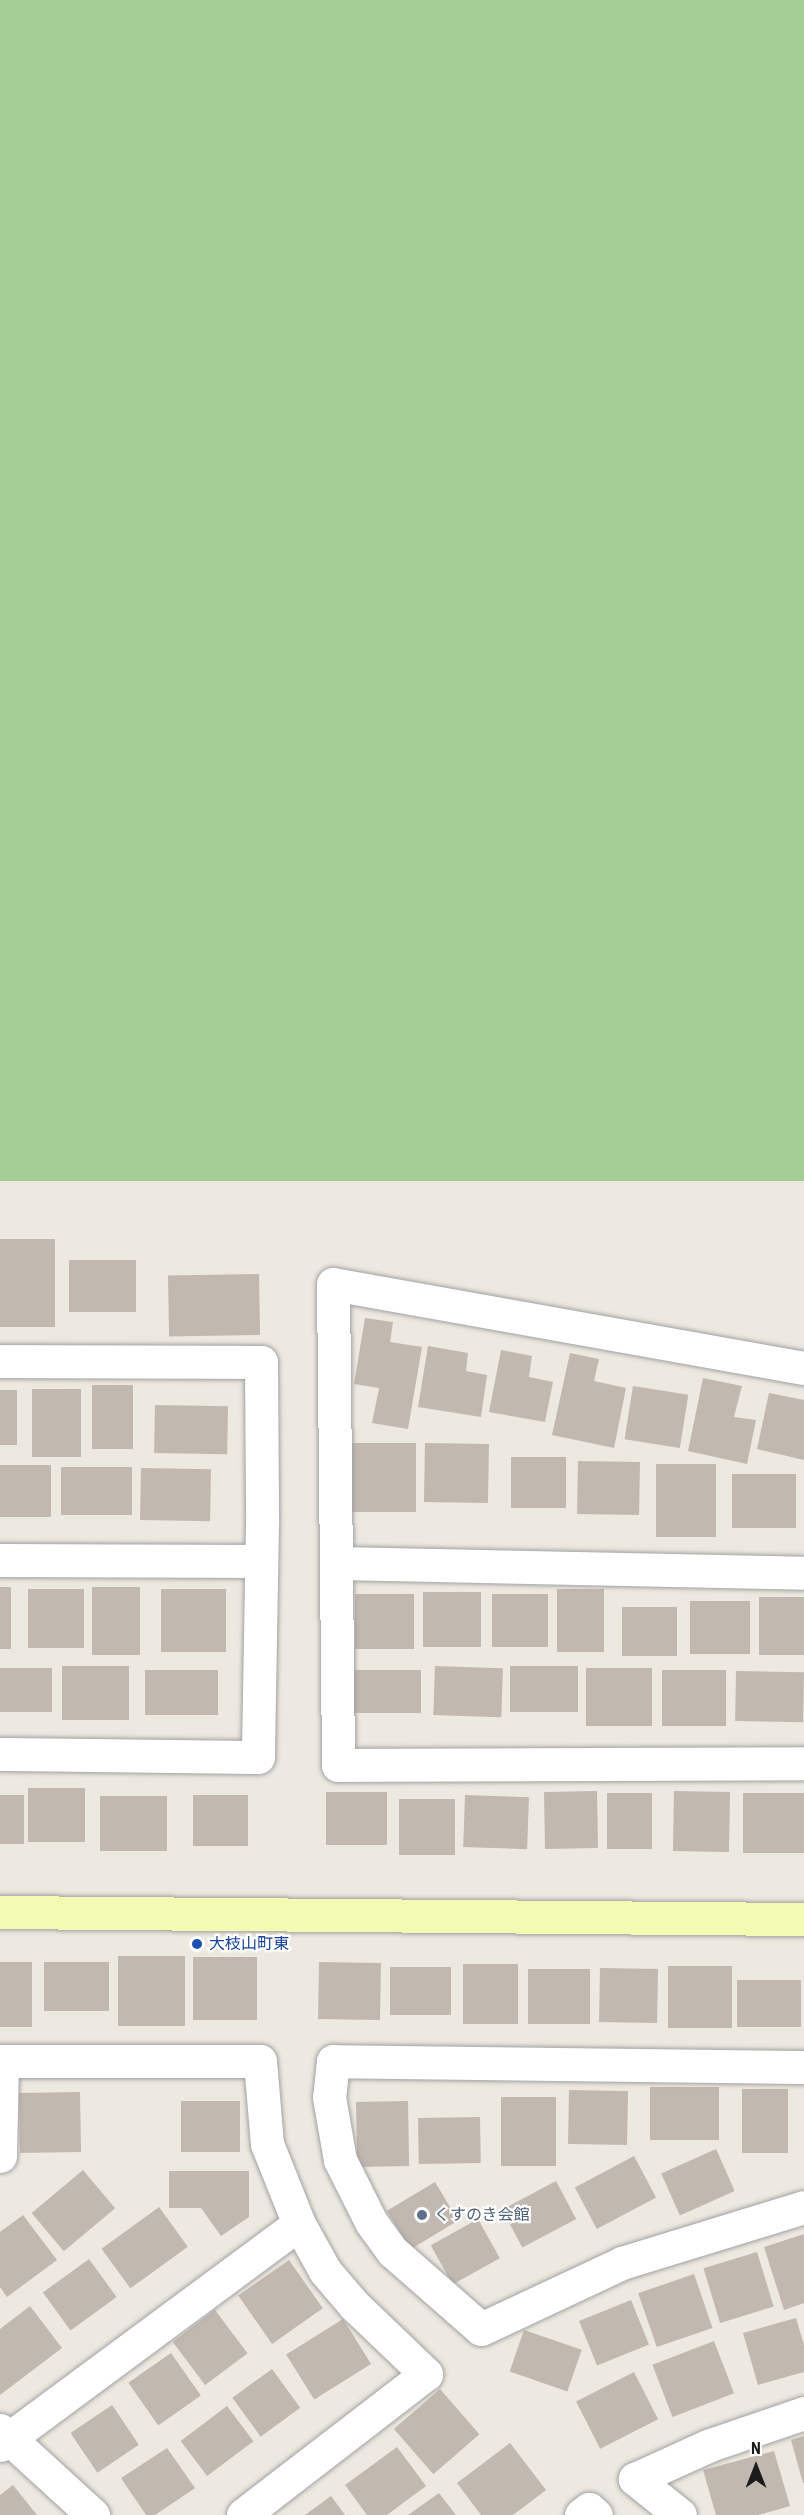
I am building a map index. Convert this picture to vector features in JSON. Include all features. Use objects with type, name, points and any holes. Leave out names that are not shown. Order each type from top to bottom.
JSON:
[{"type":"street","points":[[804,1368],[333,1284],[338,1765],[804,1763]]},
{"type":"street","points":[[0,1361],[261,1362],[258,1757],[0,1754]]},
{"type":"street","points":[[0,1560],[261,1561]]},
{"type":"street","points":[[337,1563],[804,1573]]},
{"type":"street","points":[[0,1912],[804,1919]]},
{"type":"street","points":[[0,2156],[1,2061],[260,2061],[267,2144],[298,2224],[326,2271],[354,2305],[426,2374],[243,2515]]},
{"type":"street","points":[[804,2067],[333,2061],[329,2097],[340,2160],[371,2222],[392,2251],[481,2329],[622,2263],[804,2207]]},
{"type":"street","points":[[93,2515],[3,2438],[298,2224]]},
{"type":"street","points":[[680,2515],[635,2479],[710,2445],[804,2413]]},
{"type":"street","points":[[580,2515],[589,2509],[596,2515]]},
{"type":"green space","points":[[0,0],[804,0],[804,1181],[0,1181]]},
{"type":"building","points":[[0,1239],[55,1239],[55,1327],[0,1327]]},
{"type":"building","points":[[69,1260],[136,1260],[136,1312],[69,1312]]},
{"type":"building","points":[[259,1274],[260,1335],[169,1337],[168,1276]]},
{"type":"building","points":[[365,1318],[393,1322],[390,1342],[422,1347],[408,1429],[372,1423],[379,1388],[354,1384]]},
{"type":"building","points":[[428,1346],[468,1353],[466,1371],[487,1375],[481,1417],[418,1407]]},
{"type":"building","points":[[501,1350],[532,1356],[529,1377],[553,1382],[545,1422],[489,1412]]},
{"type":"building","points":[[570,1353],[599,1359],[594,1381],[626,1388],[614,1448],[552,1435]]},
{"type":"building","points":[[703,1378],[742,1386],[734,1417],[756,1420],[747,1464],[688,1451]]},
{"type":"building","points":[[92,1385],[133,1385],[133,1449],[92,1449]]},
{"type":"building","points":[[633,1386],[688,1395],[680,1448],[625,1439]]},
{"type":"building","points":[[32,1389],[81,1389],[81,1457],[32,1457]]},
{"type":"building","points":[[0,1390],[17,1390],[17,1445],[0,1445]]},
{"type":"building","points":[[769,1393],[804,1400],[804,1460],[757,1449]]},
{"type":"building","points":[[155,1405],[228,1406],[227,1454],[154,1453]]},
{"type":"building","points":[[352,1443],[416,1443],[416,1512],[352,1512]]},
{"type":"building","points":[[425,1443],[489,1444],[488,1503],[424,1502]]},
{"type":"building","points":[[511,1457],[566,1457],[566,1508],[511,1508]]},
{"type":"building","points":[[578,1461],[640,1462],[639,1515],[577,1514]]},
{"type":"building","points":[[656,1464],[716,1464],[716,1537],[656,1537]]},
{"type":"building","points":[[0,1465],[51,1465],[51,1517],[0,1517]]},
{"type":"building","points":[[61,1467],[132,1467],[132,1515],[61,1515]]},
{"type":"building","points":[[141,1468],[211,1469],[210,1521],[140,1520]]},
{"type":"building","points":[[732,1474],[796,1474],[796,1528],[732,1528]]},
{"type":"building","points":[[0,1587],[11,1587],[11,1649],[0,1649]]},
{"type":"building","points":[[92,1587],[140,1587],[140,1655],[92,1655]]},
{"type":"building","points":[[28,1589],[84,1589],[84,1648],[28,1648]]},
{"type":"building","points":[[161,1589],[226,1589],[226,1652],[161,1652]]},
{"type":"building","points":[[557,1589],[604,1589],[604,1652],[557,1652]]},
{"type":"building","points":[[423,1592],[481,1592],[481,1647],[423,1647]]},
{"type":"building","points":[[355,1594],[414,1594],[414,1649],[355,1649]]},
{"type":"building","points":[[492,1594],[548,1594],[548,1647],[492,1647]]},
{"type":"building","points":[[759,1597],[804,1597],[804,1655],[759,1655]]},
{"type":"building","points":[[690,1601],[750,1601],[750,1654],[690,1654]]},
{"type":"building","points":[[622,1607],[677,1607],[677,1656],[622,1656]]},
{"type":"building","points":[[62,1666],[129,1666],[129,1720],[62,1720]]},
{"type":"building","points":[[435,1666],[503,1668],[501,1717],[433,1715]]},
{"type":"building","points":[[510,1666],[578,1666],[578,1712],[510,1712]]},
{"type":"building","points":[[0,1668],[52,1668],[52,1712],[0,1712]]},
{"type":"building","points":[[586,1668],[652,1668],[652,1726],[586,1726]]},
{"type":"building","points":[[145,1670],[218,1670],[218,1715],[145,1715]]},
{"type":"building","points":[[350,1670],[421,1670],[421,1713],[350,1713]]},
{"type":"building","points":[[662,1670],[726,1670],[726,1726],[662,1726]]},
{"type":"building","points":[[736,1671],[804,1672],[803,1722],[735,1721]]},
{"type":"building","points":[[28,1788],[85,1788],[85,1842],[28,1842]]},
{"type":"building","points":[[597,1791],[598,1848],[545,1849],[544,1792]]},
{"type":"building","points":[[674,1791],[730,1792],[729,1852],[673,1851]]},
{"type":"building","points":[[326,1792],[387,1792],[387,1845],[326,1845]]},
{"type":"building","points":[[607,1793],[652,1793],[652,1849],[607,1849]]},
{"type":"building","points":[[743,1793],[804,1793],[804,1853],[743,1853]]},
{"type":"building","points":[[0,1795],[24,1795],[24,1844],[0,1844]]},
{"type":"building","points":[[193,1795],[248,1795],[248,1846],[193,1846]]},
{"type":"building","points":[[465,1795],[529,1797],[527,1849],[463,1847]]},
{"type":"building","points":[[100,1796],[167,1796],[167,1851],[100,1851]]},
{"type":"building","points":[[399,1799],[455,1799],[455,1855],[399,1855]]},
{"type":"building","points":[[118,1956],[185,1956],[185,2026],[118,2026]]},
{"type":"building","points":[[193,1957],[257,1957],[257,2020],[193,2020]]},
{"type":"building","points":[[0,1962],[32,1962],[32,2027],[0,2027]]},
{"type":"building","points":[[44,1962],[109,1962],[109,2011],[44,2011]]},
{"type":"building","points":[[319,1962],[381,1963],[380,2020],[318,2019]]},
{"type":"building","points":[[463,1964],[518,1964],[518,2024],[463,2024]]},
{"type":"building","points":[[668,1966],[732,1966],[732,2028],[668,2028]]},
{"type":"building","points":[[390,1967],[451,1967],[451,2015],[390,2015]]},
{"type":"building","points":[[600,1968],[658,1969],[657,2023],[599,2022]]},
{"type":"building","points":[[528,1969],[590,1969],[590,2024],[528,2024]]},
{"type":"building","points":[[737,1980],[801,1980],[801,2027],[737,2027]]},
{"type":"building","points":[[650,2087],[719,2087],[719,2140],[650,2140]]},
{"type":"building","points":[[742,2089],[788,2089],[788,2153],[742,2153]]},
{"type":"building","points":[[569,2090],[628,2091],[627,2145],[568,2144]]},
{"type":"building","points":[[80,2092],[81,2152],[20,2153],[19,2093]]},
{"type":"building","points":[[501,2097],[556,2097],[556,2166],[501,2166]]},
{"type":"building","points":[[181,2101],[240,2101],[240,2152],[181,2152]]},
{"type":"building","points":[[408,2101],[409,2166],[357,2167],[356,2102]]},
{"type":"building","points":[[480,2117],[481,2163],[419,2164],[418,2118]]},
{"type":"building","points":[[716,2149],[735,2191],[680,2215],[661,2173]]},
{"type":"building","points":[[634,2156],[656,2197],[597,2229],[575,2187]]},
{"type":"building","points":[[83,2170],[115,2208],[64,2251],[32,2213]]},
{"type":"building","points":[[169,2171],[249,2171],[249,2217],[221,2236],[201,2208],[169,2208]]},
{"type":"building","points":[[556,2181],[576,2219],[522,2248],[502,2210]]},
{"type":"building","name":"くすのき会館","points":[[435,2182],[458,2221],[410,2249],[387,2211]]},
{"type":"building","points":[[159,2207],[188,2247],[130,2288],[102,2249]]},
{"type":"building","points":[[23,2215],[57,2260],[7,2297],[0,2287],[0,2232]]},
{"type":"building","points":[[478,2219],[500,2258],[453,2285],[431,2245]]},
{"type":"building","points":[[804,2234],[804,2303],[784,2310],[764,2247]]},
{"type":"building","points":[[757,2252],[774,2307],[720,2323],[703,2268]]},
{"type":"building","points":[[89,2259],[117,2297],[71,2331],[43,2293]]},
{"type":"building","points":[[289,2260],[323,2308],[272,2344],[238,2296]]},
{"type":"building","points":[[694,2274],[713,2328],[657,2347],[638,2293]]},
{"type":"building","points":[[631,2300],[649,2345],[597,2365],[579,2321]]},
{"type":"building","points":[[30,2306],[62,2348],[0,2395],[0,2329]]},
{"type":"building","points":[[215,2310],[247,2353],[205,2385],[173,2342]]},
{"type":"building","points":[[796,2318],[804,2345],[804,2372],[758,2385],[743,2333]]},
{"type":"building","points":[[343,2319],[371,2364],[314,2399],[286,2355]]},
{"type":"building","points":[[524,2330],[582,2350],[567,2391],[510,2372]]},
{"type":"building","points":[[714,2341],[734,2393],[672,2417],[652,2365]]},
{"type":"building","points":[[171,2353],[201,2396],[158,2425],[128,2383]]},
{"type":"building","points":[[272,2369],[300,2408],[261,2437],[232,2398]]},
{"type":"building","points":[[634,2372],[658,2419],[600,2449],[576,2402]]},
{"type":"building","points":[[440,2389],[479,2434],[433,2474],[394,2429]]},
{"type":"building","points":[[112,2405],[139,2445],[97,2473],[71,2433]]},
{"type":"building","points":[[227,2406],[253,2441],[207,2476],[181,2441]]},
{"type":"building","points":[[804,2436],[804,2483],[803,2483],[791,2440]]},
{"type":"building","points":[[510,2443],[546,2490],[513,2515],[481,2515],[457,2483]]},
{"type":"building","points":[[397,2447],[426,2486],[387,2515],[367,2515],[345,2485]]},
{"type":"building","points":[[167,2448],[195,2488],[155,2515],[146,2515],[121,2478]]},
{"type":"building","points":[[774,2451],[790,2506],[758,2515],[716,2515],[703,2470]]},
{"type":"building","points":[[13,2485],[37,2515],[0,2515],[0,2495]]},
{"type":"building","points":[[439,2493],[456,2515],[408,2515]]},
{"type":"building","points":[[331,2496],[345,2515],[305,2515]]},
{"type":"place","name":"大枝山町東","points":[[197,1944]]},
{"type":"place","name":"くすのき会館","points":[[422,2215]]}]
